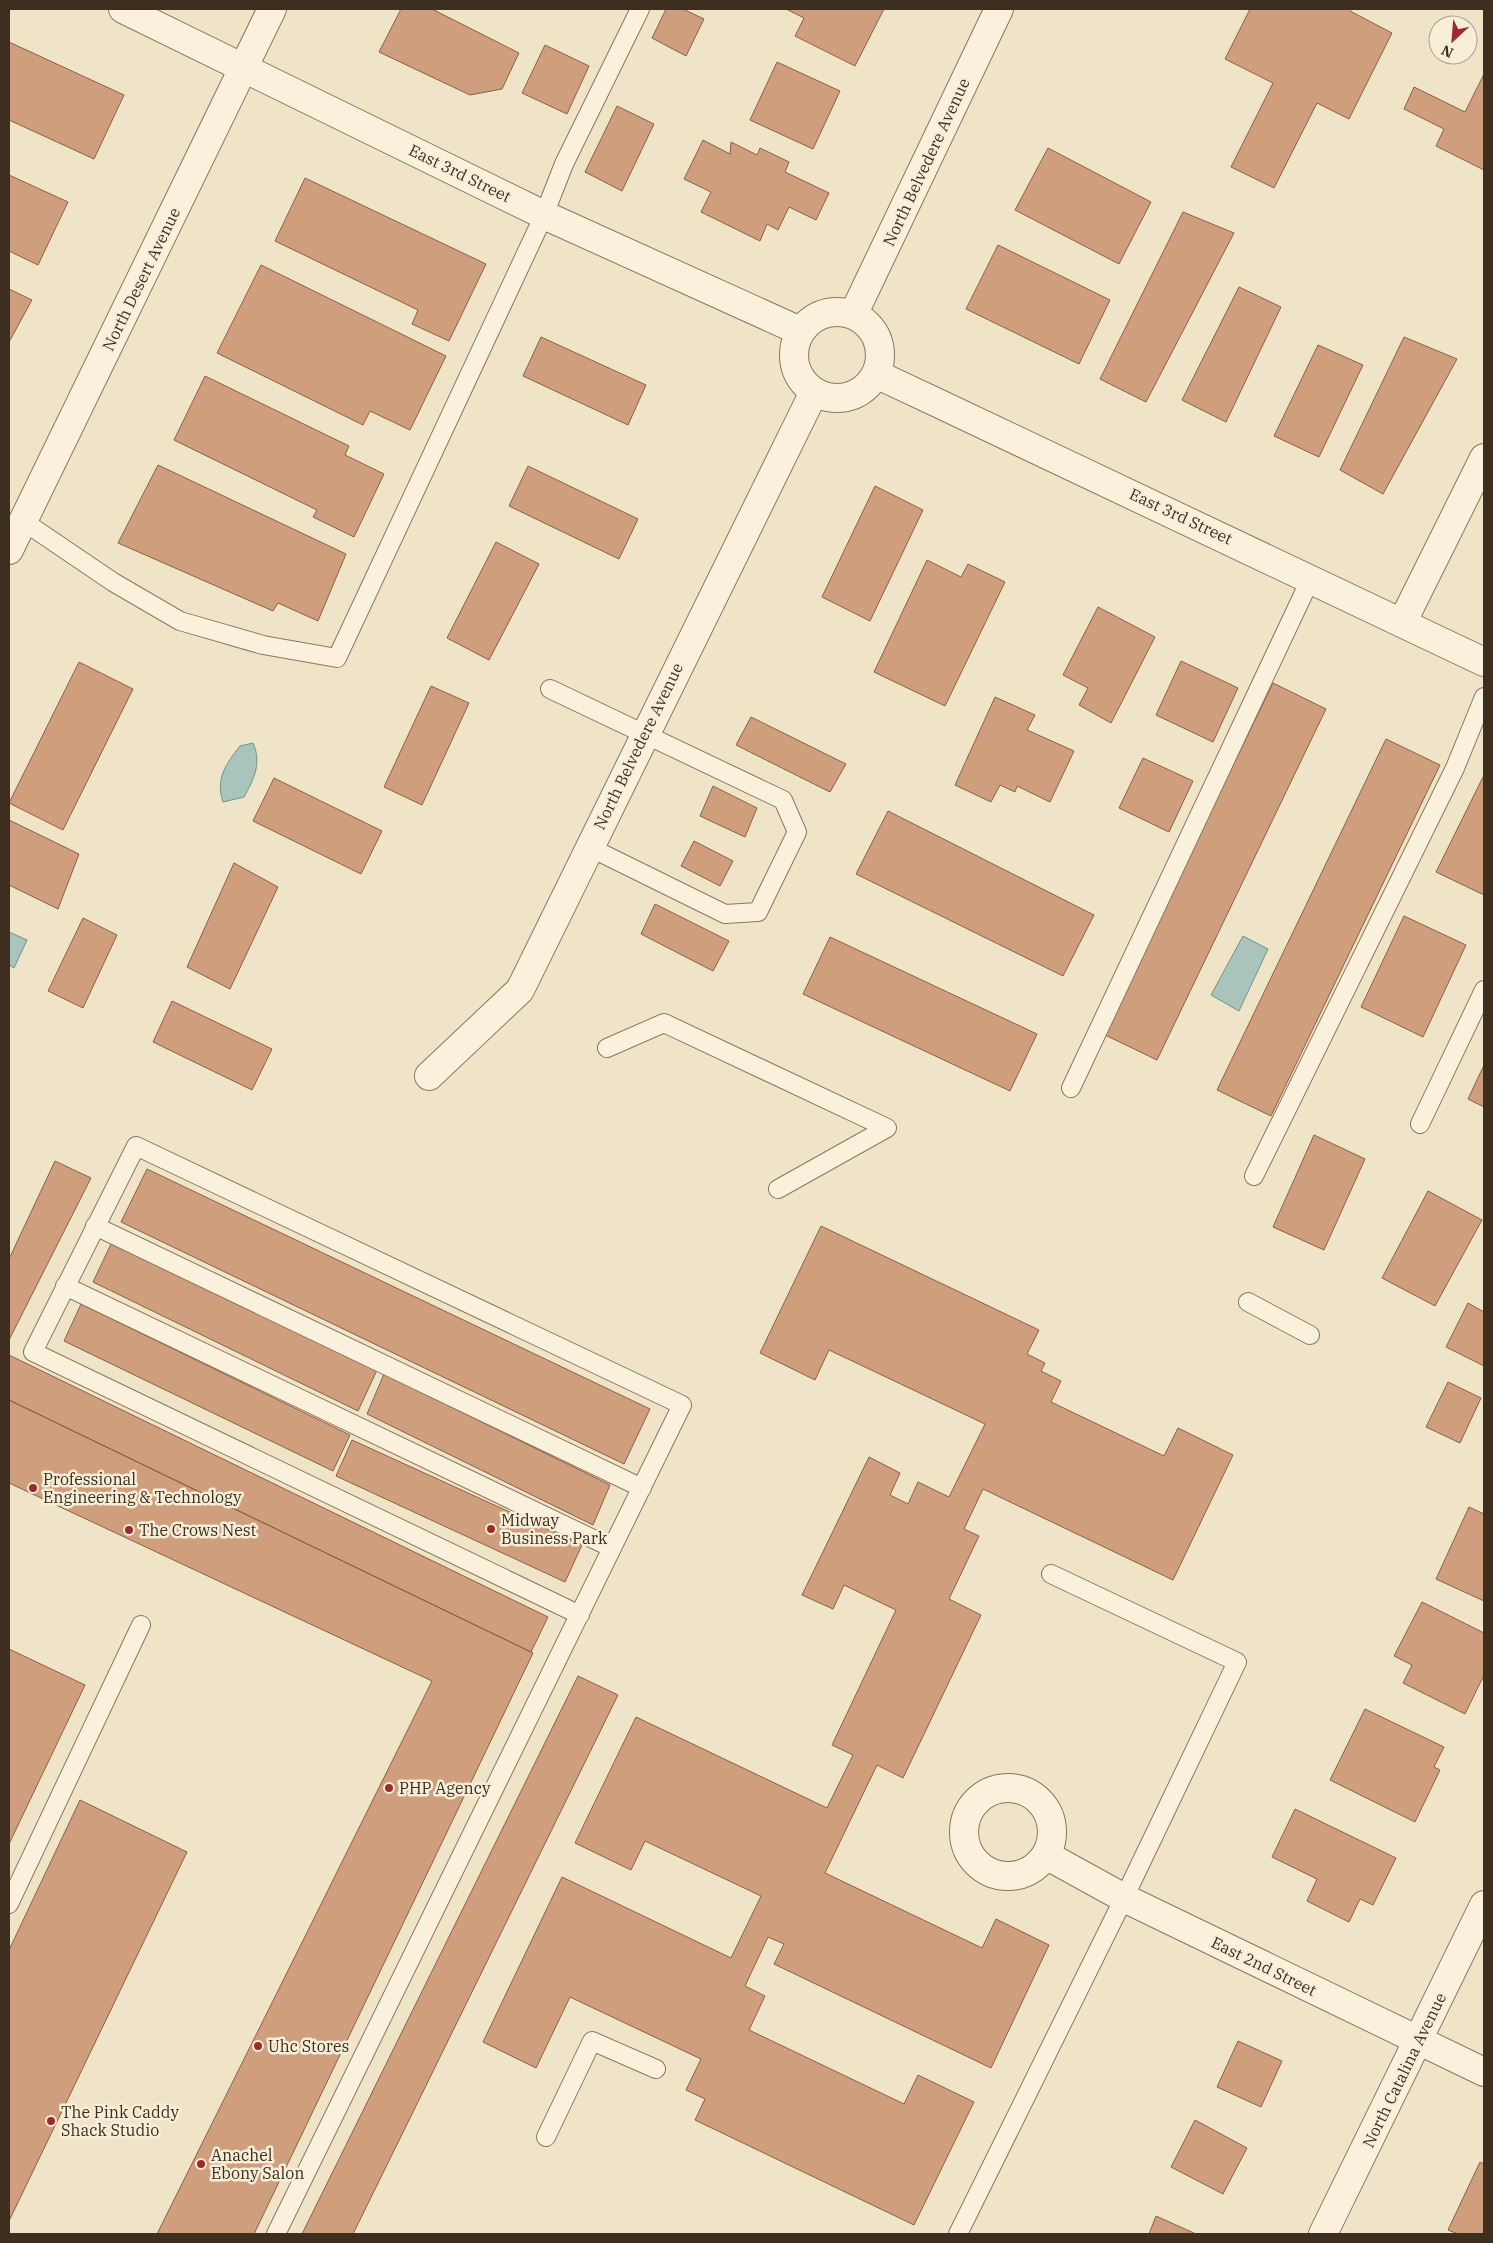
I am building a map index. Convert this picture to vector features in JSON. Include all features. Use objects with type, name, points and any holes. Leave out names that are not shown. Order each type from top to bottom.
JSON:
[{"type":"street","name":"East 3rd Street","points":[[123,9],[544,215],[800,331]]},
{"type":"street","name":"North Desert Avenue","points":[[9,550],[272,9]]},
{"type":"street","name":"North Belvedere Avenue","points":[[853,315],[999,9]]},
{"type":"street","points":[[839,312],[853,315],[865,322],[874,333],[879,346],[880,360],[876,374],[869,385],[858,394],[844,398],[831,398],[814,392],[805,386],[797,374],[793,359],[794,344],[800,331],[810,320],[824,314],[839,312]]},
{"type":"street","name":"East 3rd Street","points":[[876,374],[1230,539],[1310,580],[1484,662]]},
{"type":"street","name":"North Belvedere Avenue","points":[[429,1076],[520,990],[644,734],[814,392]]},
{"type":"street","points":[[1402,623],[1484,458]]},
{"type":"street","name":"East 2nd Street","points":[[1046,1855],[1124,1898],[1484,2072]]},
{"type":"street","name":"North Catalina Avenue","points":[[1323,2234],[1484,1904]]},
{"type":"lane","points":[[23,521],[113,582],[180,621],[263,645],[338,658],[544,215],[564,164],[640,9]]},
{"type":"lane","points":[[1071,1088],[1310,580]]},
{"type":"lane","points":[[550,689],[782,800],[797,832],[758,912],[725,914],[589,847]]},
{"type":"lane","points":[[1254,1176],[1455,768],[1484,697]]},
{"type":"lane","points":[[1420,1124],[1484,990]]},
{"type":"lane","points":[[607,1048],[664,1023],[887,1128],[778,1189]]},
{"type":"lane","points":[[276,2234],[580,1615],[682,1405],[136,1146],[32,1352],[580,1615]]},
{"type":"lane","points":[[95,1226],[642,1488]]},
{"type":"lane","points":[[66,1286],[612,1548]]},
{"type":"lane","points":[[1248,1302],[1310,1335]]},
{"type":"lane","points":[[958,2234],[1238,1662],[1052,1574]]},
{"type":"lane","points":[[9,1904],[141,1625]]},
{"type":"lane","points":[[546,2137],[592,2042],[656,2069]]},
{"type":"water","points":[[253,743],[256,750],[257,764],[248,790],[244,797],[223,802],[220,786],[226,766],[240,746]]},
{"type":"water","points":[[9,932],[27,940],[14,968],[9,965]]},
{"type":"water","points":[[1243,936],[1268,949],[1239,1011],[1211,995]]},
{"type":"building","points":[[401,9],[432,9],[519,53],[502,89],[470,95],[379,52]]},
{"type":"building","points":[[666,9],[683,9],[704,19],[686,56],[652,38]]},
{"type":"building","points":[[786,9],[884,9],[855,66],[795,36],[804,18]]},
{"type":"building","points":[[1250,9],[1351,9],[1350,11],[1392,33],[1349,119],[1317,103],[1274,188],[1231,167],[1273,83],[1225,59]]},
{"type":"building","points":[[9,42],[124,95],[94,159],[9,120]]},
{"type":"building","points":[[545,45],[589,66],[567,114],[522,93]]},
{"type":"building","points":[[777,62],[840,91],[813,149],[750,120]]},
{"type":"building","points":[[1484,74],[1484,170],[1436,146],[1444,129],[1404,109],[1414,87],[1465,112]]},
{"type":"building","points":[[617,106],[654,124],[622,191],[585,172]]},
{"type":"building","points":[[703,140],[730,154],[731,142],[757,155],[760,148],[789,162],[785,172],[829,193],[816,220],[789,207],[778,230],[767,224],[760,241],[701,212],[711,192],[684,179]]},
{"type":"building","points":[[1048,148],[1151,202],[1119,264],[1015,210]]},
{"type":"building","points":[[9,175],[68,202],[38,265],[9,251]]},
{"type":"building","points":[[305,178],[486,264],[449,341],[412,324],[418,310],[275,241]]},
{"type":"building","points":[[1183,212],[1234,233],[1146,402],[1100,379]]},
{"type":"building","points":[[998,245],[1110,300],[1079,364],[966,309]]},
{"type":"building","points":[[261,265],[446,356],[410,430],[370,411],[363,425],[217,353]]},
{"type":"building","points":[[1239,287],[1281,307],[1226,422],[1182,400]]},
{"type":"building","points":[[9,289],[32,300],[9,342]]},
{"type":"building","points":[[541,337],[646,385],[628,425],[523,376]]},
{"type":"building","points":[[1404,337],[1457,359],[1383,494],[1340,470]]},
{"type":"building","points":[[1318,345],[1363,365],[1319,457],[1274,436]]},
{"type":"building","points":[[205,376],[349,446],[345,455],[384,474],[354,537],[313,517],[317,510],[174,440]]},
{"type":"building","points":[[158,465],[346,554],[318,621],[278,603],[273,611],[118,543]]},
{"type":"building","points":[[528,466],[638,519],[619,559],[509,506]]},
{"type":"building","points":[[875,486],[923,510],[870,621],[822,597]]},
{"type":"building","points":[[496,542],[539,564],[489,660],[447,638]]},
{"type":"building","points":[[927,560],[961,577],[968,564],[1005,582],[945,706],[874,672]]},
{"type":"building","points":[[1098,607],[1155,637],[1111,723],[1079,705],[1088,688],[1063,675]]},
{"type":"building","points":[[1181,661],[1238,688],[1213,742],[1156,715]]},
{"type":"building","points":[[79,662],[133,689],[63,830],[9,803]]},
{"type":"building","points":[[1273,683],[1326,709],[1157,1060],[1103,1034]]},
{"type":"building","points":[[431,686],[469,703],[422,805],[384,787]]},
{"type":"building","points":[[995,697],[1035,715],[1027,730],[1074,751],[1050,802],[1017,786],[1015,792],[1000,785],[991,802],[955,785]]},
{"type":"building","points":[[751,717],[846,764],[830,792],[736,745]]},
{"type":"building","points":[[1386,739],[1440,765],[1271,1116],[1217,1090]]},
{"type":"building","points":[[1143,758],[1193,781],[1169,832],[1119,808]]},
{"type":"building","points":[[1484,775],[1484,895],[1436,872]]},
{"type":"building","points":[[274,778],[382,831],[361,874],[253,821]]},
{"type":"building","points":[[713,786],[757,808],[745,837],[700,816]]},
{"type":"building","points":[[888,811],[1094,915],[1063,976],[856,874]]},
{"type":"building","points":[[9,820],[79,854],[58,909],[9,885]]},
{"type":"building","points":[[694,841],[733,861],[720,886],[681,866]]},
{"type":"building","points":[[234,863],[278,887],[230,989],[187,967]]},
{"type":"building","points":[[655,904],[729,941],[713,971],[641,934]]},
{"type":"building","points":[[1404,916],[1466,945],[1423,1037],[1361,1007]]},
{"type":"building","points":[[83,918],[117,935],[83,1008],[48,991]]},
{"type":"building","points":[[830,937],[1037,1034],[1010,1091],[803,994]]},
{"type":"building","points":[[172,1001],[272,1049],[252,1090],[153,1042]]},
{"type":"building","points":[[1484,1065],[1484,1107],[1468,1099]]},
{"type":"building","points":[[1314,1135],[1365,1159],[1324,1250],[1273,1227]]},
{"type":"building","points":[[55,1161],[91,1178],[9,1340],[9,1259]]},
{"type":"building","points":[[147,1169],[650,1409],[624,1464],[121,1222]]},
{"type":"building","points":[[1428,1191],[1482,1220],[1435,1306],[1382,1278]]},
{"type":"building","points":[[821,1226],[1039,1330],[1027,1354],[1045,1363],[1041,1371],[1061,1381],[1051,1402],[1164,1456],[1178,1428],[1233,1455],[1173,1580],[983,1489],[964,1529],[979,1536],[949,1599],[981,1615],[903,1778],[877,1765],[825,1873],[982,1948],[996,1919],[1049,1945],[991,2068],[774,1964],[784,1944],[768,1937],[745,1986],[765,1996],[749,2030],[904,2104],[918,2075],[974,2102],[914,2225],[695,2120],[705,2099],[686,2090],[701,2059],[570,1997],[536,2068],[483,2042],[562,1877],[731,1958],[761,1896],[645,1841],[631,1870],[575,1843],[636,1717],[827,1808],[853,1755],[832,1745],[896,1610],[844,1585],[833,1609],[802,1595],[869,1457],[900,1473],[890,1495],[908,1504],[918,1482],[949,1497],[985,1424],[829,1350],[815,1380],[760,1353]]},
{"type":"building","points":[[112,1242],[377,1370],[358,1411],[93,1282]]},
{"type":"building","points":[[1468,1303],[1484,1312],[1484,1366],[1446,1347]]},
{"type":"building","points":[[81,1304],[350,1435],[333,1471],[64,1341]]},
{"type":"building","points":[[9,1355],[548,1617],[531,1652],[9,1400]]},
{"type":"building","points":[[384,1374],[610,1485],[593,1525],[367,1414]]},
{"type":"building","points":[[1448,1382],[1481,1398],[1460,1443],[1426,1427]]},
{"type":"building","points":[[9,1400],[533,1653],[254,2234],[157,2234],[432,1681],[9,1483]]},
{"type":"building","points":[[352,1440],[582,1545],[565,1582],[336,1476]]},
{"type":"building","points":[[1469,1507],[1484,1514],[1484,1601],[1436,1579]]},
{"type":"building","points":[[1422,1602],[1484,1633],[1484,1675],[1465,1714],[1403,1683],[1412,1665],[1394,1656]]},
{"type":"building","points":[[9,1649],[85,1685],[9,1844]]},
{"type":"building","points":[[578,1676],[618,1695],[353,2234],[302,2234]]},
{"type":"building","points":[[1365,1709],[1444,1747],[1434,1767],[1440,1770],[1415,1822],[1330,1780]]},
{"type":"building","points":[[80,1800],[187,1852],[9,2221],[9,1950]]},
{"type":"building","points":[[1295,1809],[1396,1858],[1373,1905],[1360,1899],[1349,1922],[1307,1901],[1317,1879],[1272,1857]]},
{"type":"building","points":[[1238,2041],[1282,2061],[1261,2107],[1217,2087]]},
{"type":"building","points":[[1195,2120],[1247,2148],[1223,2194],[1171,2167]]},
{"type":"building","points":[[1480,2162],[1484,2164],[1484,2234],[1458,2234],[1448,2230]]},
{"type":"building","points":[[1156,2216],[1196,2234],[1149,2234]]},
{"type":"place","name":"Professional Engineering & Technology","points":[[33,1488]]},
{"type":"place","name":"Midway Business Park","points":[[491,1529]]},
{"type":"place","name":"The Crows Nest","points":[[129,1530]]},
{"type":"place","name":"PHP Agency","points":[[389,1788]]},
{"type":"place","name":"Uhc Stores","points":[[258,2046]]},
{"type":"place","name":"The Pink Caddy Shack Studio","points":[[51,2121]]},
{"type":"place","name":"Anachel Ebony Salon","points":[[201,2164]]}]
